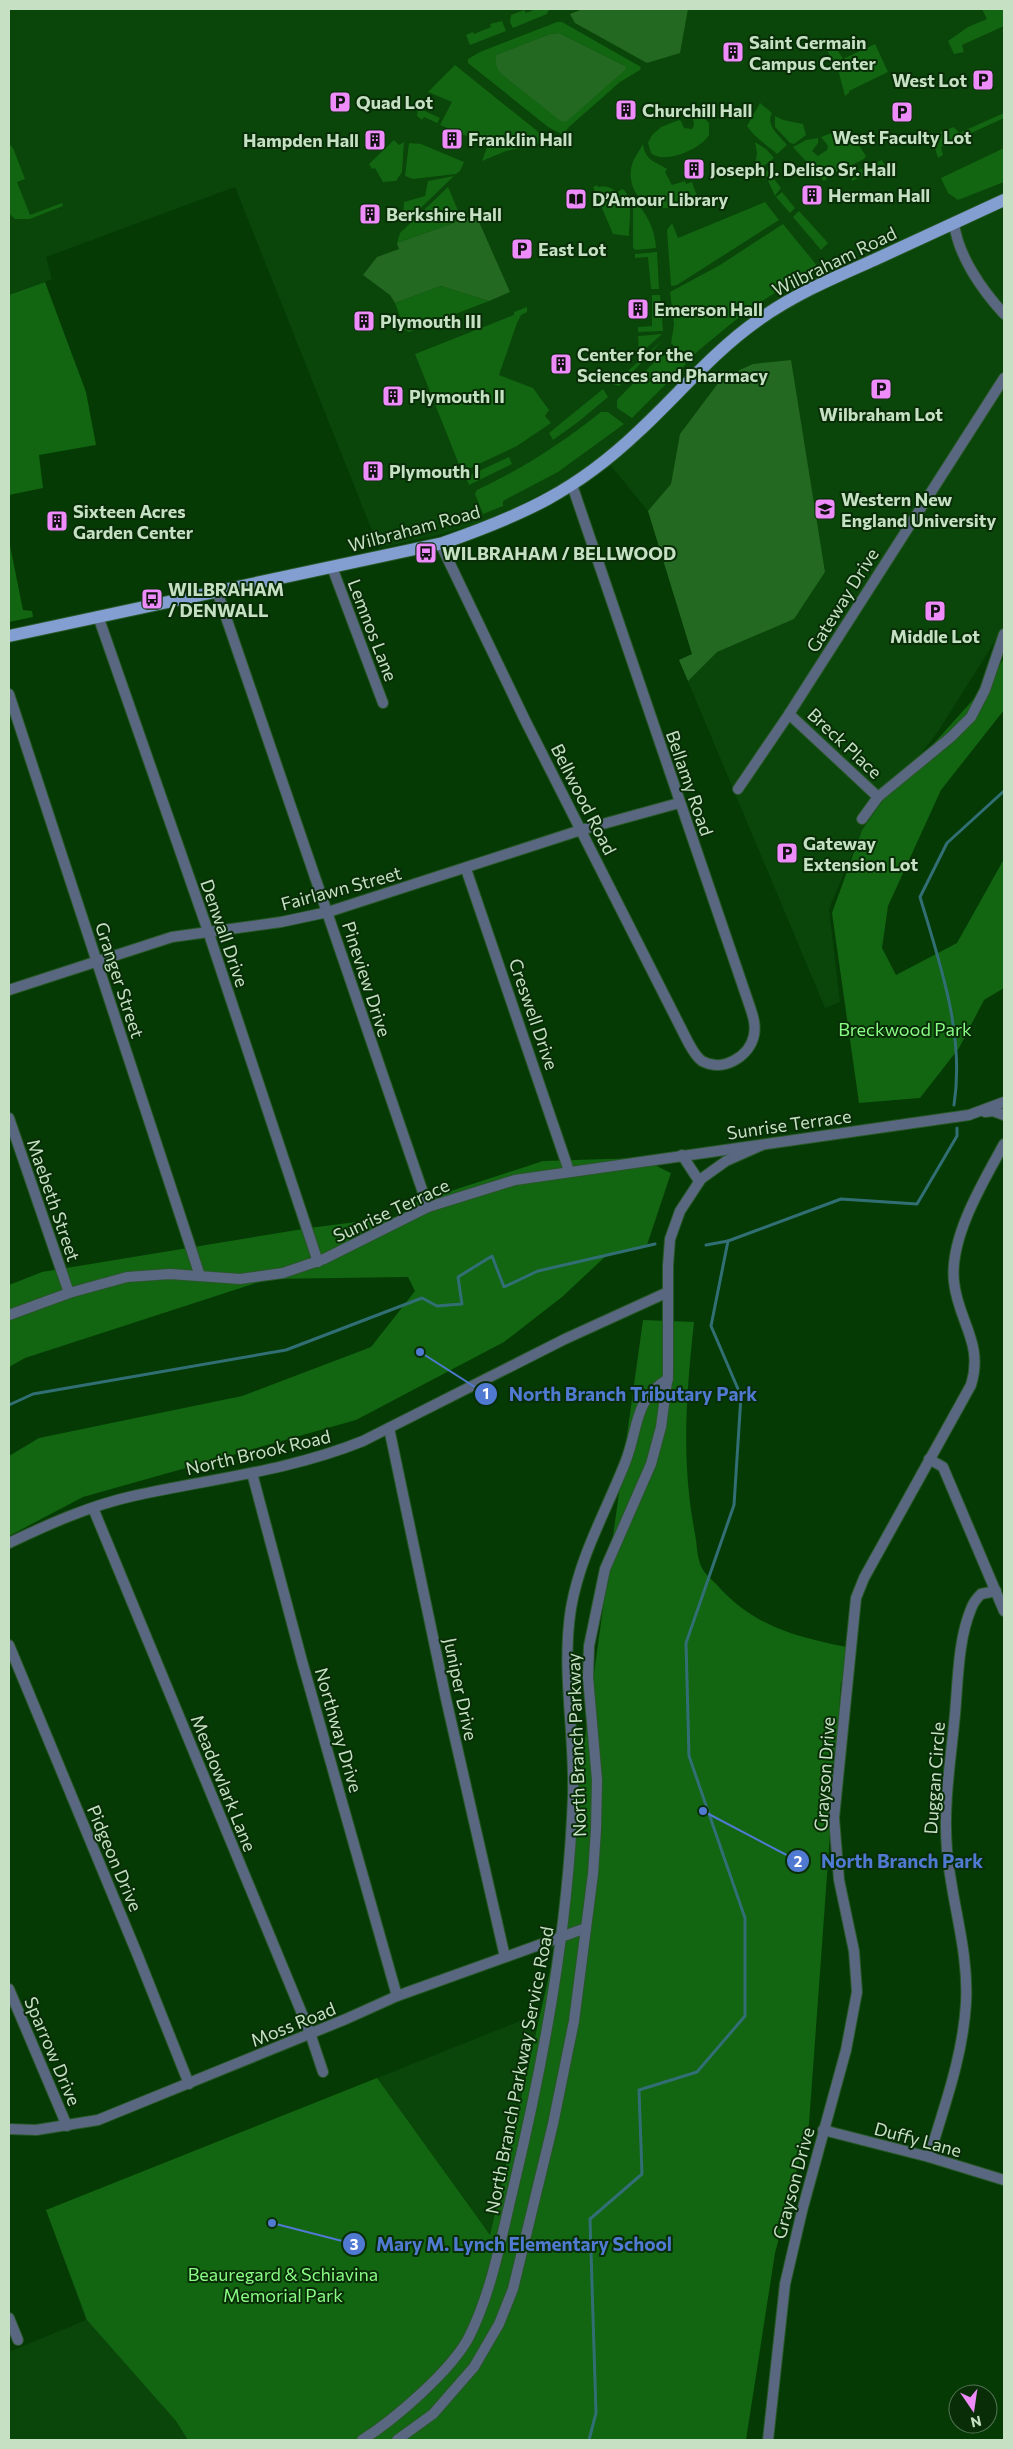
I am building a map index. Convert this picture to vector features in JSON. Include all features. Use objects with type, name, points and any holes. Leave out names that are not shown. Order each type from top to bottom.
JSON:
[{"type":"main road","name":"Wilbraham Road","points":[[9,636],[440,543],[516,516],[544,503],[572,485],[638,433],[712,360],[759,320],[811,288],[1004,200]]},
{"type":"street","points":[[954,223],[955,236],[966,258],[980,282],[1004,314]]},
{"type":"street","name":"Gateway Drive","points":[[738,788],[789,714],[1004,378]]},
{"type":"street","name":"Bellamy Road","points":[[572,485],[679,803],[727,937],[754,1022],[752,1042],[742,1056],[728,1063],[708,1063]]},
{"type":"street","name":"Bellwood Road","points":[[440,543],[525,720],[688,1042],[700,1059],[708,1063]]},
{"type":"street","name":"Lemnos Lane","points":[[332,567],[384,703]]},
{"type":"street","name":"Pineview Drive","points":[[217,591],[428,1207]]},
{"type":"street","name":"Denwall Drive","points":[[98,616],[208,931],[318,1262]]},
{"type":"street","points":[[862,819],[878,797],[951,737],[970,717],[983,696],[1004,634]]},
{"type":"street","name":"Granger Street","points":[[9,694],[200,1276]]},
{"type":"street","name":"Breck Place","points":[[789,714],[878,797]]},
{"type":"street","name":"Fairlawn Street","points":[[9,990],[150,943],[208,931],[274,923],[328,912],[582,830],[679,803]]},
{"type":"street","name":"Creswell Drive","points":[[466,869],[569,1171]]},
{"type":"street","points":[[969,1114],[1004,1102]]},
{"type":"street","points":[[969,1114],[993,1111],[1004,1115]]},
{"type":"street","name":"Sunrise Terrace","points":[[9,1315],[69,1293],[134,1276],[155,1274],[240,1279],[273,1276],[318,1262],[428,1207],[503,1183],[569,1171],[969,1114]]},
{"type":"street","name":"Maebeth Street","points":[[9,1118],[69,1293]]},
{"type":"street","name":"Grayson Drive","points":[[768,2440],[784,2284],[846,2050],[856,1992],[854,1951],[839,1880],[834,1818],[856,1598],[864,1578],[958,1411],[974,1378],[976,1366],[974,1347],[955,1292],[953,1272],[955,1252],[961,1230],[1004,1144]]},
{"type":"street","name":"North Branch Parkway","points":[[398,2440],[433,2414],[455,2392],[485,2351],[507,2306],[522,2253],[565,2071],[574,2021],[593,1874],[597,1814],[596,1775],[588,1678],[591,1630],[605,1569],[640,1490],[656,1446],[668,1379],[669,1248],[672,1232],[680,1211],[699,1181],[726,1160],[762,1145]]},
{"type":"street","points":[[682,1155],[699,1181]]},
{"type":"street","name":"North Brook Road","points":[[9,1543],[52,1522],[132,1497],[252,1473],[328,1454],[390,1428],[565,1340],[668,1292]]},
{"type":"street","name":"North Branch Parkway Service Road","points":[[362,2440],[381,2428],[437,2378],[468,2340],[484,2300],[524,2143],[563,1936],[573,1793],[566,1656],[571,1608],[579,1571],[631,1449],[642,1404],[656,1386],[668,1379]]},
{"type":"street","name":"Juniper Drive","points":[[390,1428],[446,1699],[505,1957]]},
{"type":"street","points":[[930,1459],[943,1467],[1004,1612]]},
{"type":"street","name":"Northway Drive","points":[[252,1473],[302,1661],[397,1996]]},
{"type":"street","name":"Meadowlark Lane","points":[[93,1508],[310,2033],[323,2072]]},
{"type":"street","name":"Duggan Circle","points":[[929,2157],[957,2061],[966,2002],[963,1944],[950,1876],[946,1837],[949,1770],[958,1677],[963,1640],[970,1610],[981,1594],[996,1590]]},
{"type":"street","name":"Pidgeon Drive","points":[[9,1645],[135,1946],[189,2084]]},
{"type":"street","name":"Moss Road","points":[[9,2129],[36,2130],[98,2120],[346,2020],[397,1996],[586,1928]]},
{"type":"street","name":"Sparrow Drive","points":[[9,1988],[67,2126]]},
{"type":"street","name":"Duffy Lane","points":[[824,2130],[929,2157],[1004,2180]]},
{"type":"street","points":[[9,2318],[18,2340]]},
{"type":"shaded area","name":"Western New England University","points":[[9,9],[1004,9],[1004,627],[937,733],[862,830],[829,909],[840,1002],[825,1008],[679,660],[692,654],[648,511],[602,455],[565,482],[516,507],[474,525],[435,536],[379,548],[235,187],[46,257],[52,279],[9,295]]},
{"type":"shaded area","points":[[583,9],[688,9],[680,53],[647,63],[575,23],[570,14]]},
{"type":"shaded area","points":[[559,33],[625,66],[626,69],[567,121],[562,122],[501,74],[496,60],[496,55],[550,34]]},
{"type":"shaded area","points":[[476,215],[510,292],[489,301],[441,286],[395,303],[390,295],[363,275],[377,257],[399,249],[397,243]]},
{"type":"shaded area","points":[[791,360],[825,572],[794,619],[717,652],[688,681],[679,660],[692,654],[648,511],[671,484],[680,434],[722,378],[753,364]]},
{"type":"shaded area","name":"Beauregard & Schiavina Memorial Park","points":[[540,2013],[490,2235],[332,2440],[9,2440],[9,2352],[86,2320],[46,2210]]},
{"type":"green space","points":[[536,9],[549,9],[547,14],[513,28],[510,22],[511,15],[524,10],[526,13]]},
{"type":"green space","points":[[982,9],[1004,9],[1004,26],[962,45],[964,52],[954,54],[948,41],[968,27],[987,19]]},
{"type":"green space","points":[[502,21],[506,31],[470,45],[466,35],[473,32],[474,34],[491,27],[490,24]]},
{"type":"green space","points":[[557,22],[562,22],[641,67],[640,70],[620,82],[569,127],[563,135],[548,127],[468,63],[468,59],[480,52]],"holes":[[[559,33],[625,66],[562,121],[501,74],[496,55],[550,34]]]},
{"type":"green space","points":[[875,44],[888,72],[849,91],[845,96],[839,73],[827,50],[837,49],[843,59]]},
{"type":"green space","points":[[455,65],[541,134],[538,144],[506,151],[482,161],[488,145],[440,125],[452,102],[428,92]]},
{"type":"green space","points":[[760,103],[772,113],[770,122],[777,134],[787,145],[777,154],[747,126]]},
{"type":"green space","points":[[418,108],[440,118],[437,123],[424,117],[422,120],[417,116]]},
{"type":"green space","points":[[1004,113],[1004,118],[941,147],[943,155],[938,158],[934,145],[940,132],[954,127],[959,133]]},
{"type":"green space","points":[[775,116],[783,120],[803,124],[806,135],[794,144],[790,143],[775,127]]},
{"type":"green space","points":[[693,118],[704,118],[709,123],[709,135],[705,140],[682,154],[664,157],[651,153],[648,143],[652,135],[661,127],[679,120],[684,128],[692,129],[694,125]]},
{"type":"green space","points":[[837,131],[850,132],[866,156],[864,159],[831,175],[824,181],[793,147],[806,140],[818,138],[818,143],[812,151],[818,156],[827,150],[828,146],[821,137]]},
{"type":"green space","points":[[394,140],[399,145],[404,142],[402,172],[396,181],[383,182],[375,168],[372,169],[369,164]]},
{"type":"green space","points":[[755,142],[766,149],[774,158],[760,169],[755,165],[757,153]]},
{"type":"green space","points":[[409,143],[421,144],[464,162],[460,171],[456,174],[413,179],[405,176]]},
{"type":"green space","points":[[9,144],[13,148],[25,179],[17,182],[30,215],[62,203],[63,206],[30,219],[15,219],[9,213]]},
{"type":"green space","points":[[643,144],[648,157],[667,169],[665,172],[672,185],[685,181],[686,184],[692,182],[698,199],[676,207],[660,208],[645,203],[640,198],[632,185],[631,169],[634,159]]},
{"type":"green space","points":[[1004,148],[1004,182],[958,200],[948,193],[941,178]]},
{"type":"green space","points":[[882,160],[885,166],[852,181],[852,173]]},
{"type":"green space","points":[[767,170],[781,188],[775,196],[765,174]]},
{"type":"green space","points":[[454,176],[405,223],[403,221],[404,202],[425,196],[428,181]]},
{"type":"green space","points":[[597,185],[598,187],[610,188],[616,192],[623,189],[626,193],[630,204],[629,236],[613,234],[593,187]]},
{"type":"green space","points":[[448,187],[462,220],[397,243],[400,233]]},
{"type":"green space","points":[[782,192],[795,208],[790,213],[776,197]]},
{"type":"green space","points":[[633,199],[649,222],[654,234],[656,248],[636,250],[633,248]]},
{"type":"green space","points":[[765,202],[779,220],[677,285],[671,286],[667,230],[672,223],[678,238]]},
{"type":"green space","points":[[799,211],[828,243],[821,250],[793,217]]},
{"type":"green space","points":[[783,224],[819,268],[782,288],[750,310],[688,360],[671,343],[674,325],[670,292],[720,265]]},
{"type":"green space","points":[[657,252],[659,289],[651,289],[648,257],[635,258],[635,254]]},
{"type":"green space","points":[[45,282],[86,392],[96,445],[39,455],[43,488],[9,495],[9,295]]},
{"type":"green space","points":[[441,286],[489,301],[409,332],[405,330],[395,303]]},
{"type":"green space","points":[[652,295],[660,295],[663,331],[638,332],[638,327],[652,326]]},
{"type":"green space","points":[[527,307],[527,312],[521,315],[517,323],[499,375],[533,388],[549,410],[545,416],[551,423],[517,446],[462,472],[415,354],[514,315],[514,312]]},
{"type":"green space","points":[[662,334],[641,353],[639,353],[638,336]]},
{"type":"green space","points":[[663,340],[619,386],[613,384]]},
{"type":"green space","points":[[669,347],[686,364],[632,418],[617,408],[617,400]]},
{"type":"green space","points":[[603,389],[608,397],[553,440],[549,433]]},
{"type":"green space","points":[[601,412],[608,412],[624,424],[558,472],[503,501],[503,506],[483,514],[475,494],[477,490],[541,455]]},
{"type":"green space","points":[[509,457],[512,464],[469,485],[466,477]]},
{"type":"green space","points":[[9,541],[23,610],[32,611],[33,617],[9,622]]},
{"type":"green space","name":"Breckwood Park","points":[[1004,658],[1004,710],[941,790],[888,906],[882,948],[896,975],[957,943],[1004,859],[1004,988],[984,1000],[959,1048],[920,1098],[859,1103],[832,913],[862,830],[884,799],[989,682]]},
{"type":"green space","points":[[640,1158],[671,1173],[647,1245],[607,1255],[562,1297],[504,1342],[356,1420],[83,1497],[9,1536],[9,1456],[39,1438],[242,1396],[371,1347],[415,1291],[408,1277],[268,1279],[25,1358],[9,1367],[9,1285],[42,1272],[309,1228],[403,1216],[414,1203],[543,1161]]},
{"type":"green space","points":[[643,1320],[694,1322],[687,1403],[686,1454],[698,1556],[703,1570],[732,1600],[764,1622],[798,1636],[856,1649],[851,1681],[841,1682],[809,2124],[775,2253],[746,2440],[188,2440],[176,2421],[87,2320],[46,2210],[377,2078],[490,2235],[557,1940]]},
{"type":"waterway","points":[[954,1105],[957,1078],[956,1052],[949,1000],[920,897],[947,843],[1004,791]]},
{"type":"waterway","points":[[589,2440],[596,2413],[590,2219],[642,2174],[639,2090],[697,2072],[745,2016],[745,1918],[689,1756],[686,1643],[734,1505],[741,1396],[711,1326],[728,1241],[841,1199],[917,1204],[957,1136],[957,1128]]},
{"type":"waterway","points":[[706,1245],[728,1241]]},
{"type":"waterway","points":[[9,1405],[33,1394],[286,1350],[422,1298],[437,1306],[462,1304],[458,1277],[492,1256],[504,1287],[538,1271],[655,1244]]},
{"type":"place","name":"Saint Germain Campus Center","points":[[733,52]]},
{"type":"place","name":"West Lot","points":[[983,80]]},
{"type":"place","name":"Quad Lot","points":[[340,102]]},
{"type":"place","name":"Churchill Hall","points":[[626,110]]},
{"type":"place","name":"West Faculty Lot","points":[[902,112]]},
{"type":"place","name":"Franklin Hall","points":[[452,139]]},
{"type":"place","name":"Hampden Hall","points":[[375,140]]},
{"type":"place","name":"Joseph J. Deliso Sr. Hall","points":[[694,169]]},
{"type":"place","name":"Herman Hall","points":[[812,195]]},
{"type":"place","name":"D’Amour Library","points":[[576,199]]},
{"type":"place","name":"Berkshire Hall","points":[[370,214]]},
{"type":"place","name":"East Lot","points":[[522,249]]},
{"type":"place","name":"Emerson Hall","points":[[638,309]]},
{"type":"place","name":"Plymouth III","points":[[364,321]]},
{"type":"place","name":"Center for the Sciences and Pharmacy","points":[[561,364]]},
{"type":"place","name":"Wilbraham Lot","points":[[881,389]]},
{"type":"place","name":"Plymouth II","points":[[393,396]]},
{"type":"place","name":"Plymouth I","points":[[373,471]]},
{"type":"place","name":"Western New England University","points":[[825,509]]},
{"type":"place","name":"Sixteen Acres Garden Center","points":[[57,521]]},
{"type":"place","name":"WILBRAHAM / BELLWOOD","points":[[426,553]]},
{"type":"place","name":"WILBRAHAM / DENWALL","points":[[152,599]]},
{"type":"place","name":"Middle Lot","points":[[935,611]]},
{"type":"place","name":"Gateway Extension Lot","points":[[787,853]]},
{"type":"place","name":"North Branch Tributary Park","points":[[420,1352]]},
{"type":"place","name":"North Branch Park","points":[[703,1811]]},
{"type":"place","name":"Mary M. Lynch Elementary School","points":[[272,2223]]}]
